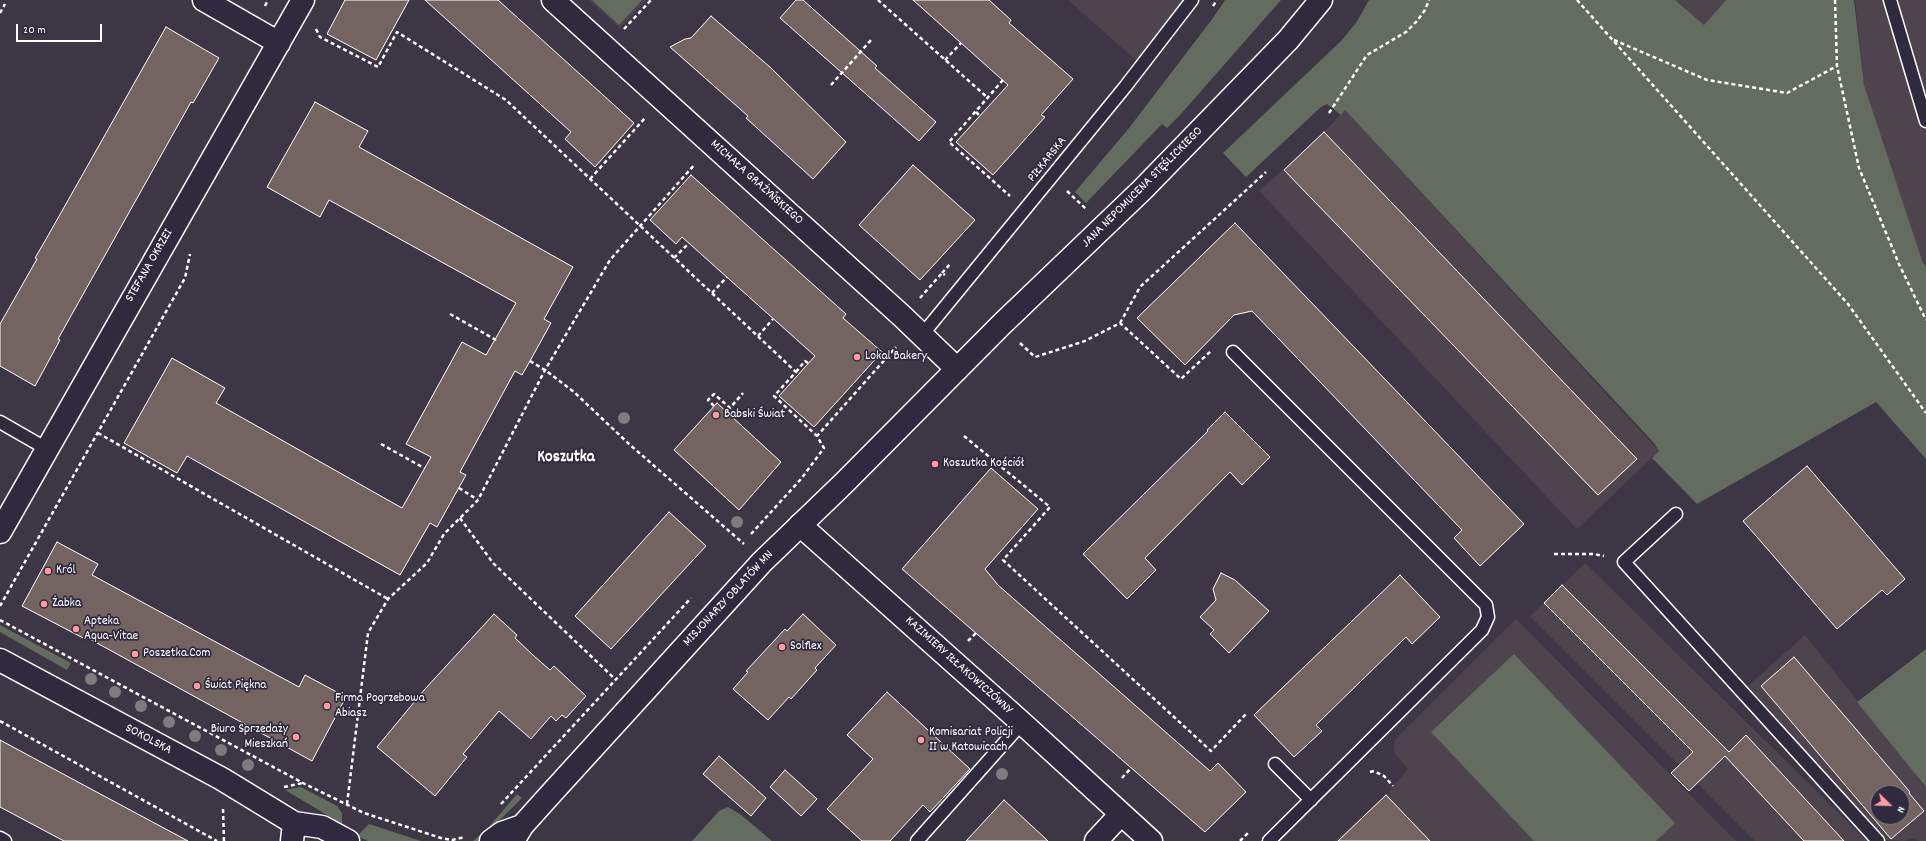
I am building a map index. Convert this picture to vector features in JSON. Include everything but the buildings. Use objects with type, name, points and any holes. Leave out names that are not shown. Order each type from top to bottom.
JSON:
[{"type":"street","points":[[204,0],[279,43]]},
{"type":"street","name":"STEFANA OKRZEI","points":[[0,532],[303,0]]},
{"type":"street","name":"MICHAŁA GRAŻYŃSKIEGO","points":[[553,0],[922,335],[957,369]]},
{"type":"street","name":"JANA NEPOMUCENA STĘŚLICKIEGO","points":[[957,369],[1159,173],[1288,40],[1321,0]]},
{"type":"street","name":"MISJONARZY OBLATÓW MN","points":[[517,834],[631,704],[757,568],[957,369]]},
{"type":"street","name":"KAZIMIERY IŁŁAKOWICZÓWNY","points":[[800,525],[1022,723],[1150,841]]},
{"type":"street","name":"SOKOLSKA","points":[[0,660],[222,779],[293,832],[322,827],[348,841]]},
{"type":"street","points":[[1096,841],[1121,814]]},
{"type":"street","points":[[481,837],[502,833],[517,834]]},
{"type":"lane","name":"PIŁKARSKA","points":[[922,335],[1125,87],[1192,0]]},
{"type":"lane","points":[[1890,0],[1926,120]]},
{"type":"lane","points":[[1233,352],[1486,605],[1488,618],[1482,630],[1269,841]]},
{"type":"lane","points":[[0,422],[47,449]]},
{"type":"lane","points":[[1676,514],[1624,562],[1878,841]]},
{"type":"lane","points":[[917,841],[1022,723]]},
{"type":"lane","points":[[1275,764],[1311,800]]},
{"type":"lane","points":[[0,838],[5,841]]},
{"type":"path","points":[[620,32],[650,0]]},
{"type":"path","points":[[878,0],[988,98]]},
{"type":"path","points":[[1329,113],[1367,55],[1406,32],[1417,21],[1429,0]]},
{"type":"path","points":[[1577,0],[1848,304],[1926,413]]},
{"type":"path","points":[[1835,0],[1837,66],[1859,168],[1899,264],[1926,320]]},
{"type":"path","points":[[0,13],[5,4]]},
{"type":"path","points":[[314,23],[320,37],[378,67],[397,32],[506,100],[796,372]]},
{"type":"path","points":[[1612,39],[1707,80],[1787,93],[1837,66]]},
{"type":"path","points":[[831,85],[871,40]]},
{"type":"path","points":[[945,60],[961,43]]},
{"type":"path","points":[[1003,80],[949,142],[1025,210]]},
{"type":"path","points":[[976,112],[980,116]]},
{"type":"path","points":[[590,179],[646,116]]},
{"type":"path","points":[[347,804],[368,634],[388,599],[427,563],[444,534],[478,500],[545,370],[610,260],[696,162]]},
{"type":"path","points":[[1020,343],[1034,357],[1085,342],[1120,323],[1140,287],[1266,172]]},
{"type":"path","points":[[1067,192],[1087,210]]},
{"type":"path","points":[[674,258],[688,243]]},
{"type":"path","points":[[712,293],[727,277]]},
{"type":"path","points":[[450,314],[496,340]]},
{"type":"path","points":[[758,336],[773,319]]},
{"type":"path","points":[[1120,323],[1180,379],[1222,341],[1233,352]]},
{"type":"path","points":[[817,436],[899,343]]},
{"type":"path","points":[[742,543],[801,478],[824,448],[817,436],[774,396],[805,360],[808,363]]},
{"type":"path","points":[[530,361],[545,370],[574,392],[629,444],[746,547]]},
{"type":"path","points":[[714,406],[708,400],[714,394],[730,408],[743,393]]},
{"type":"path","points":[[98,433],[388,599]]},
{"type":"path","points":[[964,436],[1050,507],[1003,560],[1211,751],[1246,714]]},
{"type":"path","points":[[381,444],[424,468]]},
{"type":"path","points":[[458,488],[478,500]]},
{"type":"path","points":[[460,518],[493,563],[615,679]]},
{"type":"path","points":[[1554,554],[1594,554],[1624,562]]},
{"type":"path","points":[[498,807],[695,594]]},
{"type":"path","points":[[0,620],[364,813],[441,838],[452,840],[466,837],[481,837]]},
{"type":"path","points":[[0,721],[217,841]]},
{"type":"shaded area","points":[[589,0],[646,0],[620,28]]},
{"type":"shaded area","points":[[1068,0],[1188,0],[1139,63]]},
{"type":"shaded area","points":[[1675,0],[1726,0],[1704,25]]},
{"type":"shaded area","points":[[1855,0],[1926,0],[1926,267],[1923,263],[1864,85]]},
{"type":"shaded area","points":[[1345,110],[1659,451],[1577,529],[1259,191],[1324,132]]},
{"type":"shaded area","points":[[1585,563],[1867,841],[1755,841],[1530,616]]},
{"type":"shaded area","points":[[1516,619],[1736,841],[1334,841],[1386,795],[1408,769],[1395,754],[1395,740]]},
{"type":"shaded area","points":[[1805,635],[1926,787],[1926,841],[1919,841],[1913,838],[1904,841],[1885,840],[1872,825],[1910,825],[1910,785],[1870,785],[1870,823],[1748,686]]},
{"type":"green space","points":[[592,0],[642,0],[619,25]]},
{"type":"green space","points":[[1225,0],[1281,0],[1180,115],[1167,128],[1162,124],[1086,203],[1075,192],[1129,128]]},
{"type":"green space","points":[[1369,0],[1675,0],[1704,25],[1726,0],[1854,0],[1864,85],[1923,263],[1926,267],[1926,459],[1876,402],[1697,504],[1652,458],[1659,451],[1654,443],[1345,110],[1341,115],[1327,104],[1321,107],[1246,177],[1223,153],[1341,41],[1356,23]]},
{"type":"green space","points":[[0,625],[71,663],[67,670],[0,632]]},
{"type":"green space","points":[[1926,649],[1926,787],[1857,702]]},
{"type":"green space","points":[[1514,654],[1675,823],[1656,841],[1534,841],[1431,732]]},
{"type":"green space","points":[[301,787],[337,806],[342,813],[342,824],[285,790]]},
{"type":"green space","points":[[517,794],[522,798],[479,841],[473,841],[488,828]]},
{"type":"green space","points":[[728,807],[740,814],[772,841],[692,841],[719,811]]},
{"type":"green space","points":[[369,824],[421,841],[368,841],[357,836]]},
{"type":"place","name":"Lokal Bakery","points":[[857,357]]},
{"type":"place","name":"Babski Świat","points":[[716,415]]},
{"type":"place","name":"Koszutka Kościół","points":[[935,464]]},
{"type":"place","name":"Król","points":[[48,571]]},
{"type":"place","name":"Żabka","points":[[44,604]]},
{"type":"place","name":"Apteka Aqua-Vitae","points":[[76,629]]},
{"type":"place","name":"Solflex","points":[[782,647]]},
{"type":"place","name":"Poszetka.Com","points":[[135,654]]},
{"type":"place","name":"Świat Piękna","points":[[197,686]]},
{"type":"place","name":"Firma Pogrzebowa Abiasz","points":[[327,706]]},
{"type":"place","name":"Biuro Sprzedaży Mieszkań","points":[[296,737]]},
{"type":"place","name":"Komisariat Policji II w Katowicach","points":[[921,740]]},
{"type":"district","name":"Koszutka","points":[[566,459]]}]
